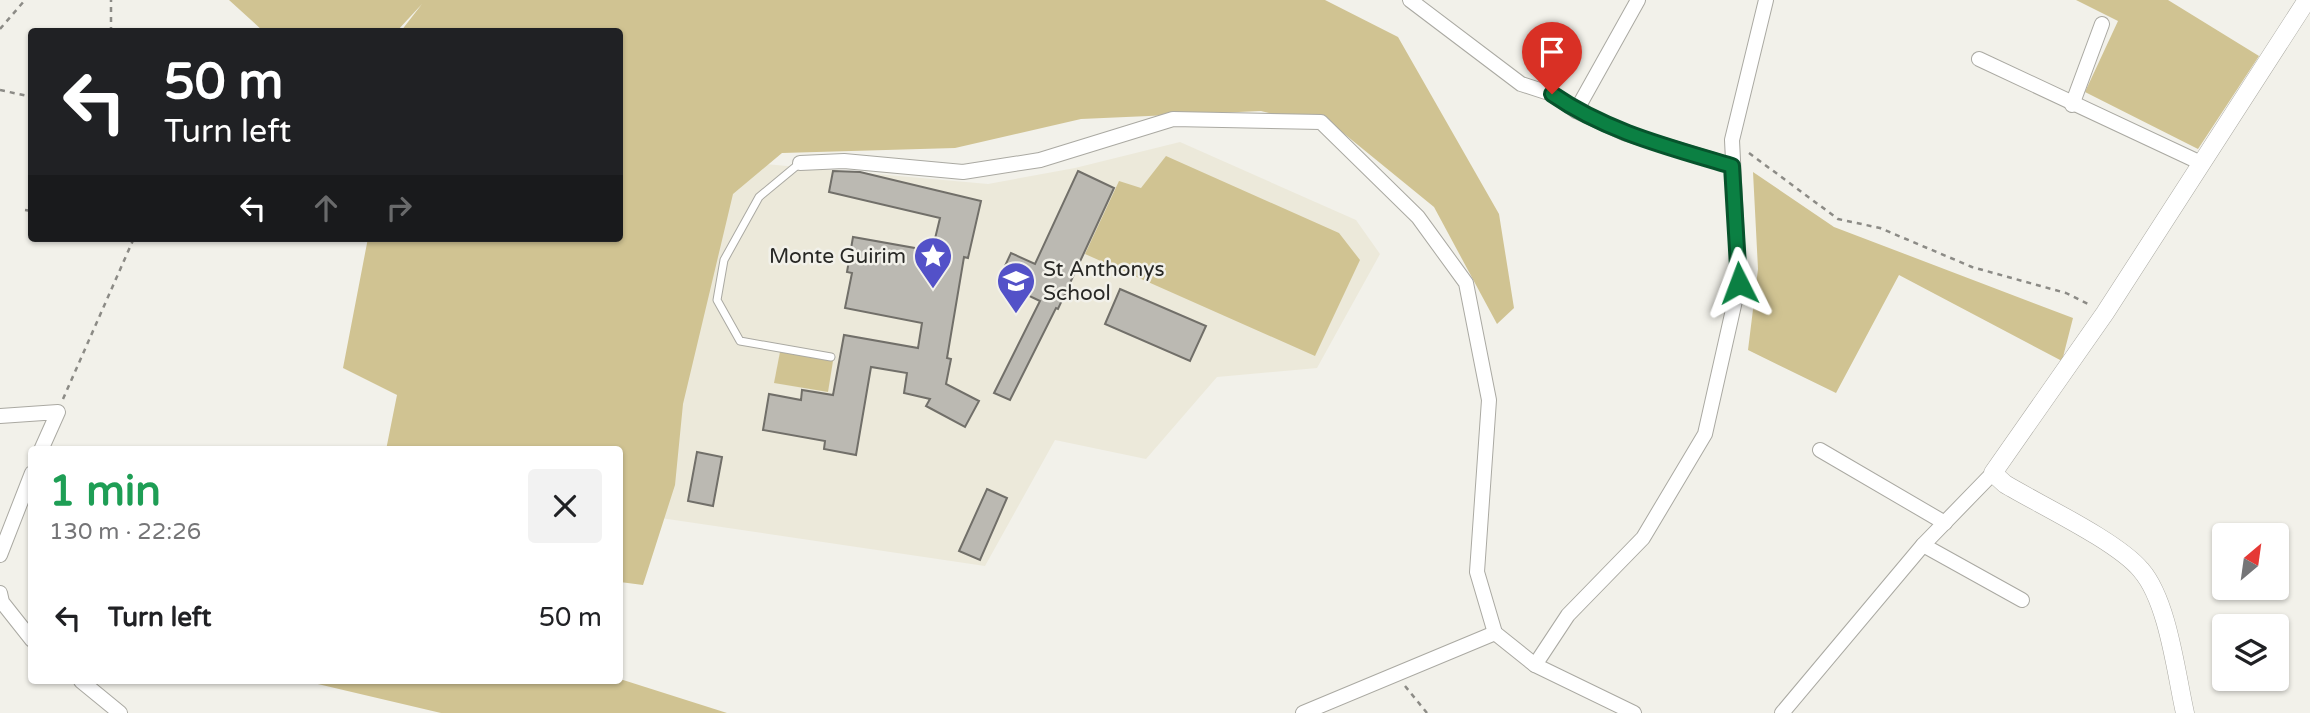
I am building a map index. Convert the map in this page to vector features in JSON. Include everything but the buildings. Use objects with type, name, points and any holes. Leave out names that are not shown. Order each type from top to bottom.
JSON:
[{"type":"street","points":[[1410,0],[1521,85],[1552,94],[1576,111],[1624,134],[1732,166]]},
{"type":"street","points":[[1576,111],[1638,0]]},
{"type":"street","points":[[1535,665],[1568,615],[1643,538],[1705,434],[1739,283],[1732,140],[1766,0]]},
{"type":"street","points":[[1782,713],[1923,545],[1993,472],[2105,313],[2307,0]]},
{"type":"street","points":[[2072,105],[2102,24]]},
{"type":"street","points":[[1979,59],[2072,105],[2201,163]]},
{"type":"street","points":[[800,163],[844,161],[962,172],[1040,160],[1173,119],[1321,122],[1418,217],[1466,283],[1489,400],[1477,572],[1495,633],[1535,665],[1634,713]]},
{"type":"street","points":[[0,416],[58,412],[43,446]]},
{"type":"street","points":[[1820,450],[1945,523]]},
{"type":"street","points":[[1993,472],[2005,484],[2122,553],[2142,571],[2160,604],[2185,713]]},
{"type":"street","points":[[0,555],[28,483]]},
{"type":"street","points":[[1923,545],[2022,600]]},
{"type":"street","points":[[0,593],[2,603],[28,635]]},
{"type":"street","points":[[1303,713],[1495,633]]},
{"type":"street","points":[[85,684],[120,713]]},
{"type":"lane","points":[[800,163],[759,197],[723,260],[717,300],[740,341],[831,357]]},
{"type":"path","points":[[0,29],[25,0]]},
{"type":"path","points":[[111,0],[111,28]]},
{"type":"path","points":[[0,90],[28,96]]},
{"type":"path","points":[[1732,140],[1838,219],[1880,228],[1972,267],[2066,293],[2105,313]]},
{"type":"path","points":[[58,412],[132,242]]},
{"type":"path","points":[[1395,674],[1427,713]]},
{"type":"shaded area","points":[[229,0],[1325,0],[1398,37],[1499,214],[1514,308],[1497,324],[1434,207],[1342,132],[1261,111],[1081,119],[955,148],[782,153],[733,194],[683,404],[675,485],[643,585],[623,582],[623,446],[387,446],[397,395],[343,368],[367,242],[623,242],[623,28],[403,28],[422,4],[400,28],[260,28]]},
{"type":"shaded area","points":[[2076,0],[2168,0],[2259,56],[2198,149],[2085,92],[2118,21]]},
{"type":"shaded area","name":"St Anthonys School","points":[[1180,142],[1356,220],[1380,254],[1317,368],[1217,377],[1146,459],[1055,440],[985,566],[654,517],[695,263],[742,162],[988,184],[1075,168]]},
{"type":"shaded area","points":[[1166,156],[1339,233],[1360,260],[1315,356],[1085,254],[1119,181],[1141,188]]},
{"type":"shaded area","points":[[1753,172],[1834,227],[2073,318],[2062,361],[1899,275],[1836,393],[1748,350],[1758,269]]},
{"type":"shaded area","points":[[780,352],[833,361],[828,392],[774,383]]},
{"type":"shaded area","points":[[623,680],[727,713],[441,713],[318,684],[623,684]]},
{"type":"place","name":"Monte Guirim","points":[[933,290]]},
{"type":"place","name":"St Anthonys School","points":[[1016,315]]},
{"type":"route","points":[[1552,94],[1576,111],[1624,134],[1732,166],[1739,283]]}]
